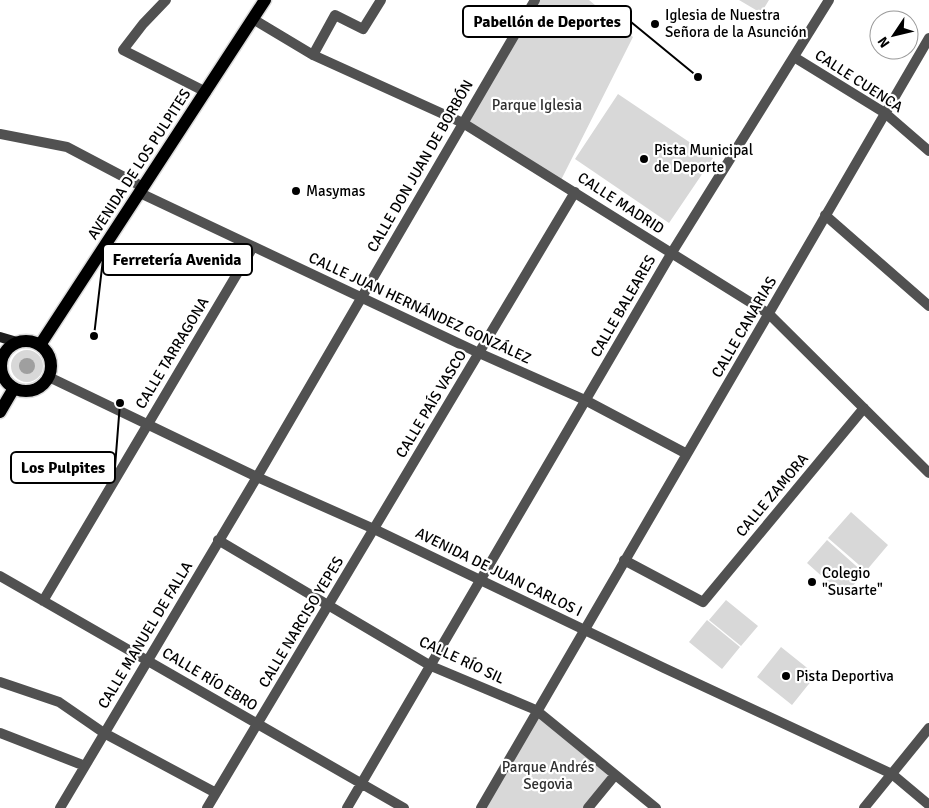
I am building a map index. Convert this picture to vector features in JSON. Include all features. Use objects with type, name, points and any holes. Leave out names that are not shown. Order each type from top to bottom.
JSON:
[{"type":"main road","name":"AVENIDA DE LOS PULPITES","points":[[40,345],[264,0]]},
{"type":"main road","points":[[0,337],[17,342],[30,341],[40,345],[48,354],[51,361],[49,377],[39,388],[32,390],[14,388],[6,382],[0,366],[6,350],[17,342]]},
{"type":"main road","points":[[0,412],[14,388]]},
{"type":"street","points":[[166,0],[143,24],[123,50],[206,92]]},
{"type":"street","points":[[313,54],[335,15],[363,29],[381,0]]},
{"type":"street","name":"CALLE DON JUAN DE BORBÓN","points":[[257,477],[535,0]]},
{"type":"street","name":"CALLE BALEARES","points":[[347,808],[671,254],[829,0]]},
{"type":"street","name":"CALLE MADRID","points":[[253,19],[313,54],[463,123],[768,314],[929,473]]},
{"type":"street","name":"CALLE CANARIAS","points":[[480,808],[929,38]]},
{"type":"street","name":"CALLE CUENCA","points":[[794,57],[885,113],[929,151]]},
{"type":"street","name":"CALLE JUAN HERNÁNDEZ GONZÁLEZ","points":[[0,134],[67,147],[142,190],[253,247],[479,353],[585,400],[687,454]]},
{"type":"street","name":"CALLE PAÍS VASCO","points":[[374,529],[575,192]]},
{"type":"street","points":[[826,215],[929,306]]},
{"type":"street","name":"CALLE TARRAGONA","points":[[43,601],[253,247]]},
{"type":"street","name":"AVENIDA DE JUAN CARLOS I","points":[[49,377],[257,477],[374,529],[584,630],[892,774],[929,805]]},
{"type":"street","name":"CALLE ZAMORA","points":[[624,560],[702,602],[864,408]]},
{"type":"street","name":"CALLE MANUEL DE FALLA","points":[[60,808],[257,477]]},
{"type":"street","name":"CALLE NARCISO YEPES","points":[[207,808],[374,529]]},
{"type":"street","name":"CALLE RÍO SIL","points":[[218,540],[430,666],[536,710],[656,808]]},
{"type":"street","name":"CALLE RÍO EBRO","points":[[0,576],[148,659],[257,725],[404,808]]},
{"type":"street","points":[[0,682],[59,702],[104,733],[216,793]]},
{"type":"street","points":[[864,808],[929,728]]},
{"type":"street","points":[[0,733],[84,766]]},
{"type":"street","points":[[588,808],[615,775]]},
{"type":"green space","name":"Parque Iglesia","points":[[535,0],[589,0],[633,37],[560,182],[463,123]]},
{"type":"green space","points":[[739,0],[769,0],[761,13]]},
{"type":"green space","name":"Pista Municipal de Deporte","points":[[618,94],[713,158],[669,223],[575,159]]},
{"type":"green space","points":[[27,350],[33,351],[38,355],[42,360],[42,372],[38,377],[33,381],[27,382],[21,381],[16,377],[12,372],[11,366],[12,360],[16,355],[21,351]]},
{"type":"green space","points":[[851,512],[888,545],[866,571],[828,538]]},
{"type":"green space","points":[[827,540],[864,573],[844,596],[807,563]]},
{"type":"green space","points":[[726,600],[758,626],[741,646],[709,620]]},
{"type":"green space","points":[[707,620],[740,647],[722,669],[689,642]]},
{"type":"green space","name":"Pista Deportiva","points":[[781,647],[816,675],[792,705],[757,677]]},
{"type":"green space","name":"Parque Andrés Segovia","points":[[536,710],[615,775],[588,808],[481,808]]},
{"type":"shaded area","points":[[24,358],[30,358],[35,363],[33,372],[24,374],[19,369],[19,363]]},
{"type":"place","name":"Iglesia de Nuestra Señora de la Asunción","points":[[655,24]]},
{"type":"place","name":"Pabellón de Deportes","points":[[698,77]]},
{"type":"place","name":"Pista Municipal de Deporte","points":[[644,159]]},
{"type":"place","name":"Masymas","points":[[296,191]]},
{"type":"place","name":"Ferretería Avenida","points":[[94,336]]},
{"type":"place","name":"Los Pulpites","points":[[120,403]]},
{"type":"place","name":"Colegio \"Susarte\"","points":[[812,582]]},
{"type":"place","name":"Pista Deportiva","points":[[786,676]]}]
